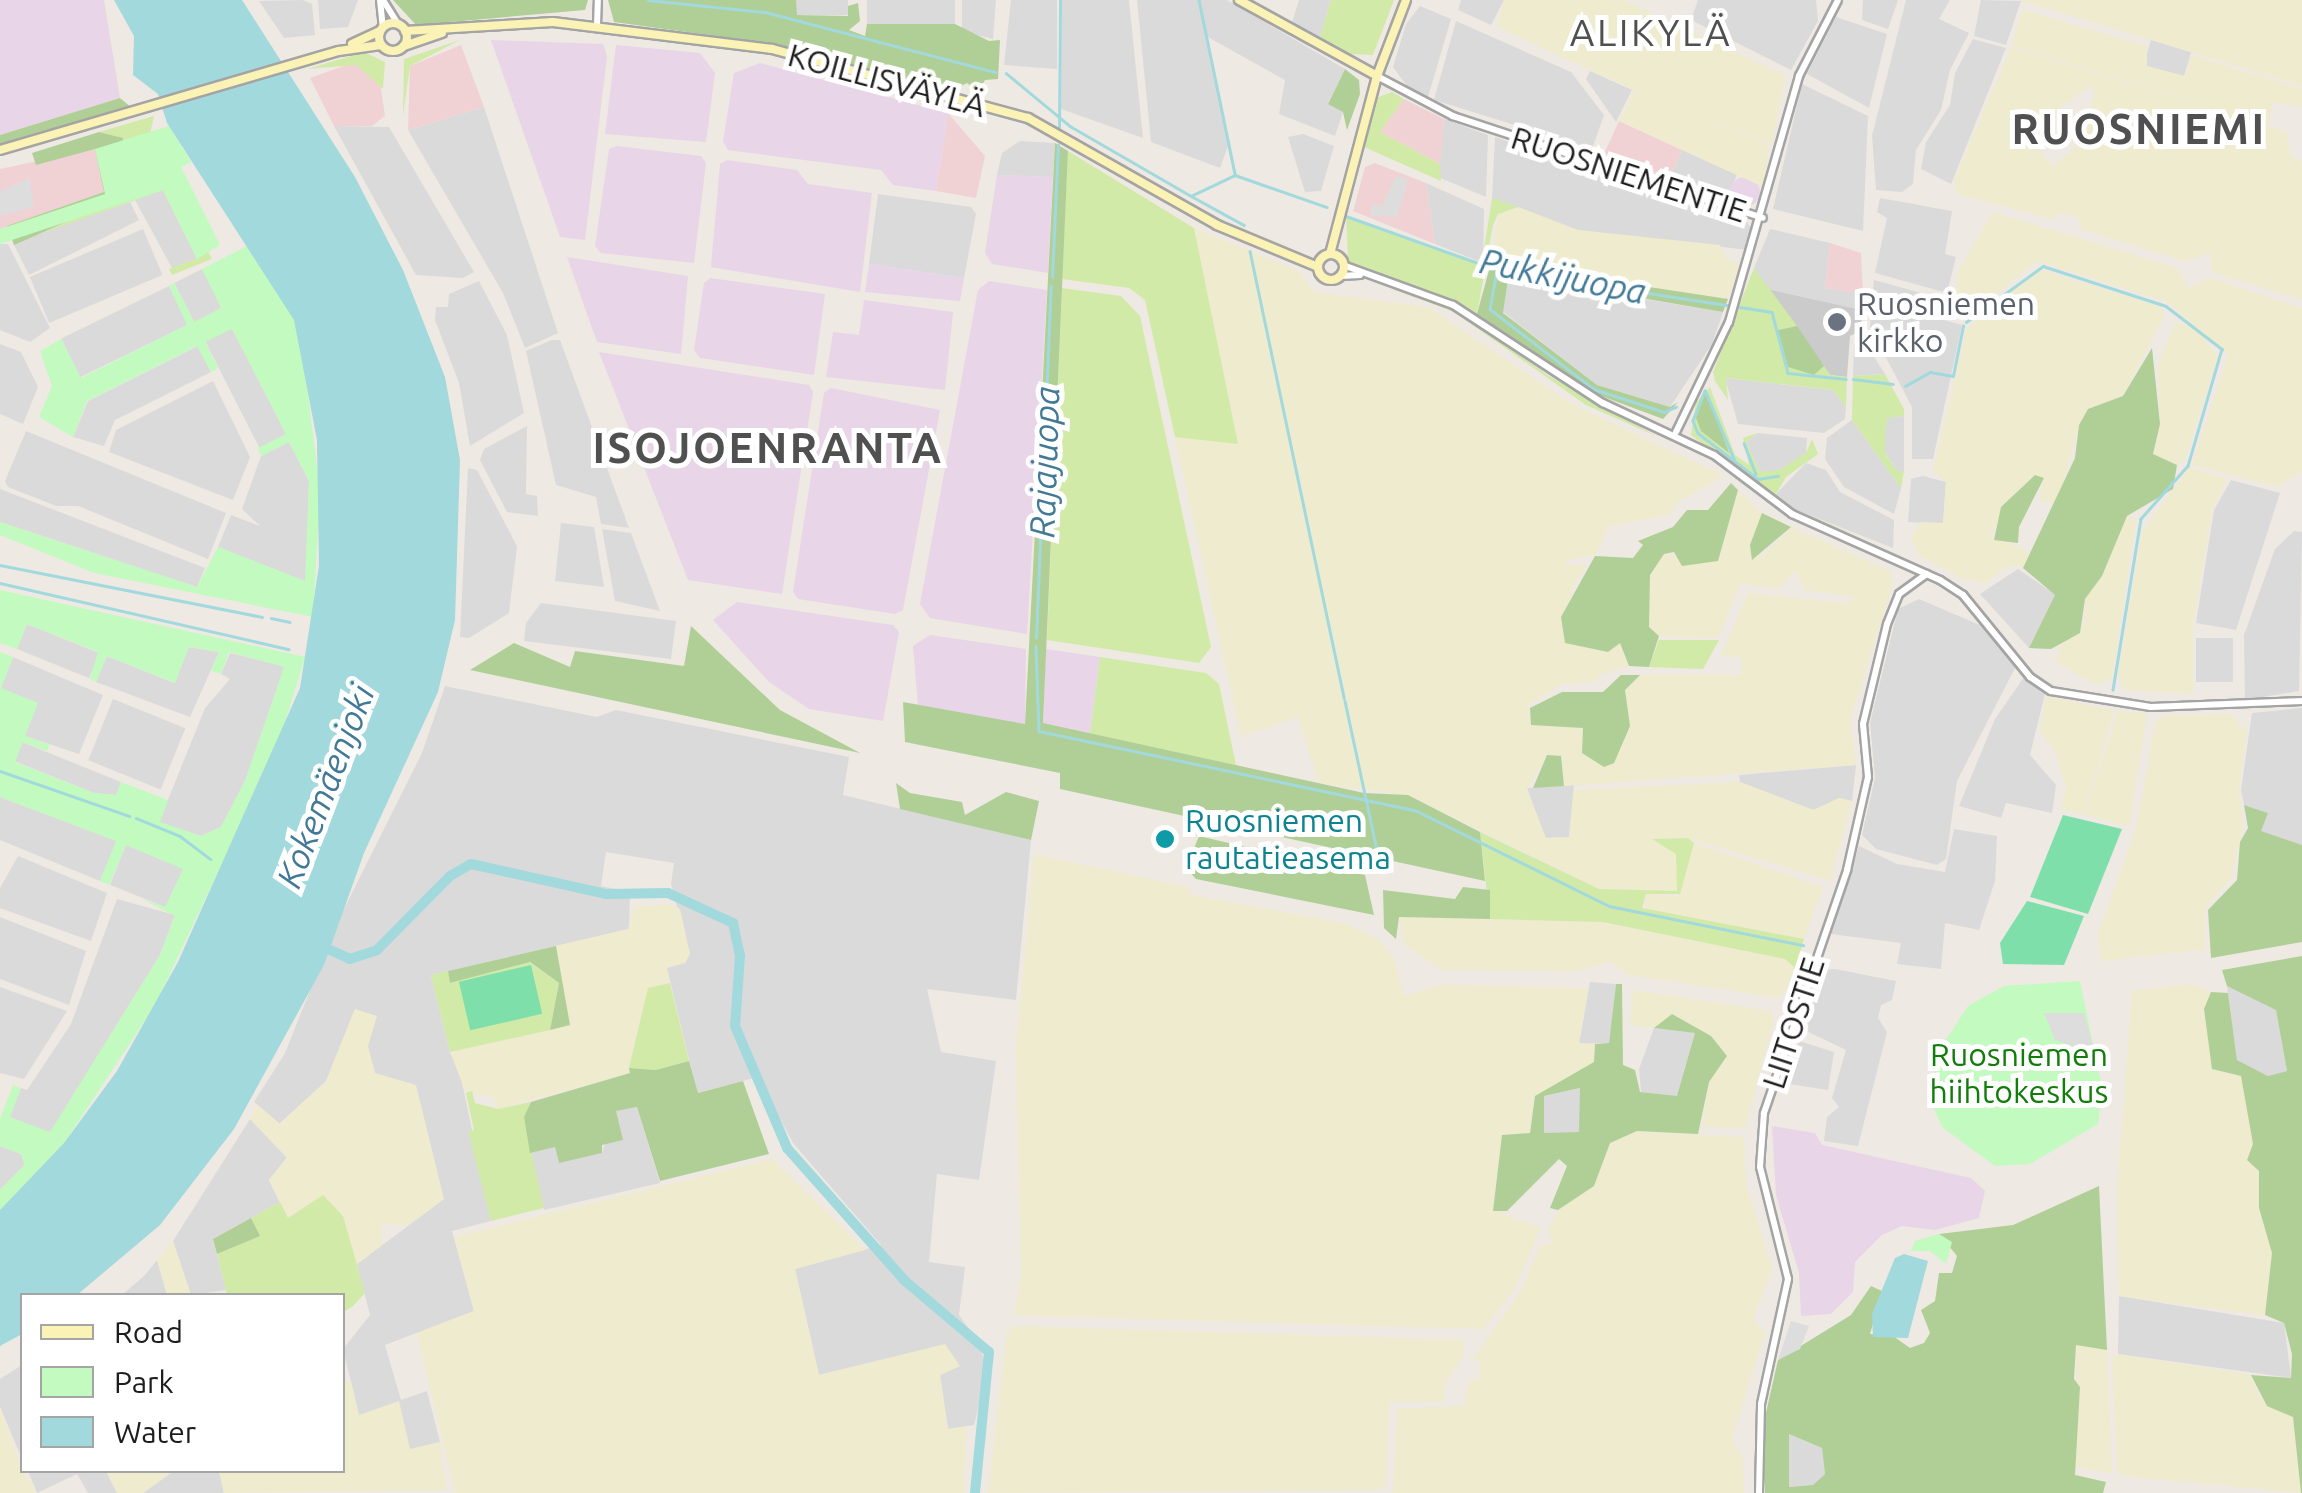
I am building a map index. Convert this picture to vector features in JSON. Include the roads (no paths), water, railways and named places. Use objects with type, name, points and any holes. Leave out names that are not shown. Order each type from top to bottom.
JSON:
[{"type":"main road","name":"RUOSNIEMENTIE","points":[[1239,0],[1377,76]]},
{"type":"main road","points":[[1339,226],[1339,276],[1325,278],[1318,267],[1339,226],[1377,76],[1406,0]]},
{"type":"main road","name":"KOILLISVÄYLÄ","points":[[403,47],[442,33],[522,21],[597,25],[772,48],[1016,114],[1069,137],[1218,225],[1300,254],[1318,267]]},
{"type":"main road","points":[[0,152],[339,51],[382,44],[390,50],[403,47],[402,28]]},
{"type":"main road","name":"KOILLISVÄYLÄ","points":[[382,30],[442,33]]},
{"type":"main road","points":[[339,51],[382,30],[382,44]]},
{"type":"main road","name":"KOILLISVÄYLÄ","points":[[1300,254],[1327,255]]},
{"type":"main road","points":[[1327,255],[1342,262]]},
{"type":"street","points":[[381,0],[402,28]]},
{"type":"street","points":[[381,0],[382,30]]},
{"type":"street","points":[[597,25],[598,0]]},
{"type":"street","points":[[1762,218],[1799,76],[1838,0]]},
{"type":"street","name":"RUOSNIEMENTIE","points":[[1377,76],[1453,116],[1762,218],[1722,340],[1676,432]]},
{"type":"street","points":[[1342,262],[1361,274],[1453,305],[1603,403],[1676,432],[1792,514],[1928,573],[1993,625],[2030,677],[2066,697],[2182,708],[2302,701]]},
{"type":"street","points":[[1339,276],[1361,274]]},
{"type":"street","name":"LIITOSTIE","points":[[1759,1493],[1763,1389],[1785,1317],[1788,1279],[1760,1168],[1764,1113],[1847,870],[1868,777],[1863,724],[1887,624],[1900,594],[1928,573]]},
{"type":"water","name":"Kokemäenjoki","points":[[114,0],[242,0],[355,177],[403,270],[445,377],[460,460],[455,620],[438,692],[364,853],[324,965],[234,1129],[160,1225],[79,1293],[20,1293],[20,1335],[0,1346],[0,1210],[64,1143],[117,1071],[178,962],[300,688],[319,566],[317,440],[294,320],[167,123],[158,94],[133,75],[134,36]]},
{"type":"water","points":[[1904,1254],[1928,1261],[1908,1338],[1873,1337],[1872,1314],[1895,1258]]},
{"type":"waterway","points":[[648,0],[765,12],[995,72]]},
{"type":"waterway","name":"Rajajuopa","points":[[1059,127],[1060,0]]},
{"type":"waterway","points":[[1199,0],[1235,174]]},
{"type":"waterway","name":"Pukkijuopa","points":[[1006,73],[1070,126],[1191,196],[1235,175],[1327,207]]},
{"type":"waterway","name":"Rajajuopa","points":[[1052,277],[1058,145]]},
{"type":"waterway","points":[[1193,197],[1244,225]]},
{"type":"waterway","name":"Pukkijuopa","points":[[1346,216],[1498,270],[1727,305]]},
{"type":"waterway","points":[[1250,251],[1344,698]]},
{"type":"waterway","name":"Pukkijuopa","points":[[1966,322],[2043,266],[2166,306],[2222,349],[2188,466],[2141,519],[2113,690]]},
{"type":"waterway","points":[[1497,270],[1490,309],[1594,389],[1664,412],[1676,407]]},
{"type":"waterway","name":"Rajajuopa","points":[[1036,638],[1051,286]]},
{"type":"waterway","name":"Pukkijuopa","points":[[1740,307],[1772,312],[1788,373],[1846,379]]},
{"type":"waterway","name":"Pukkijuopa","points":[[1905,386],[1930,372],[1953,376],[1963,326]]},
{"type":"waterway","name":"Pukkijuopa","points":[[1853,379],[1893,384]]},
{"type":"waterway","points":[[1734,460],[1705,391],[1693,421],[1698,433],[1758,479],[1778,476]]},
{"type":"waterway","points":[[1744,443],[1756,474]]},
{"type":"waterway","points":[[0,565],[262,617]]},
{"type":"waterway","points":[[0,583],[289,649]]},
{"type":"waterway","points":[[271,618],[290,622]]},
{"type":"waterway","points":[[1036,646],[1039,731],[1417,811],[1609,906],[1803,945]]},
{"type":"waterway","points":[[1345,701],[1377,850]]},
{"type":"waterway","points":[[0,771],[129,816]]},
{"type":"waterway","points":[[136,818],[180,836],[210,859]]},
{"type":"waterway","points":[[319,945],[350,959],[377,950],[450,876],[471,864],[606,894],[668,893],[733,923],[740,955],[735,1026],[787,1148],[904,1280],[989,1352],[975,1493]]},
{"type":"place","name":"Ruosniemen kirkko","points":[[1837,322]]},
{"type":"place","name":"Ruosniemen rautatieasema","points":[[1165,839]]},
{"type":"district","name":"ALIKYLÄ","points":[[1651,33]]},
{"type":"district","name":"RUOSNIEMI","points":[[2139,129]]},
{"type":"district","name":"ISOJOENRANTA","points":[[768,448]]},
{"type":"park label","name":"Ruosniemen hiihtokeskus","points":[[2019,1074]]}]
